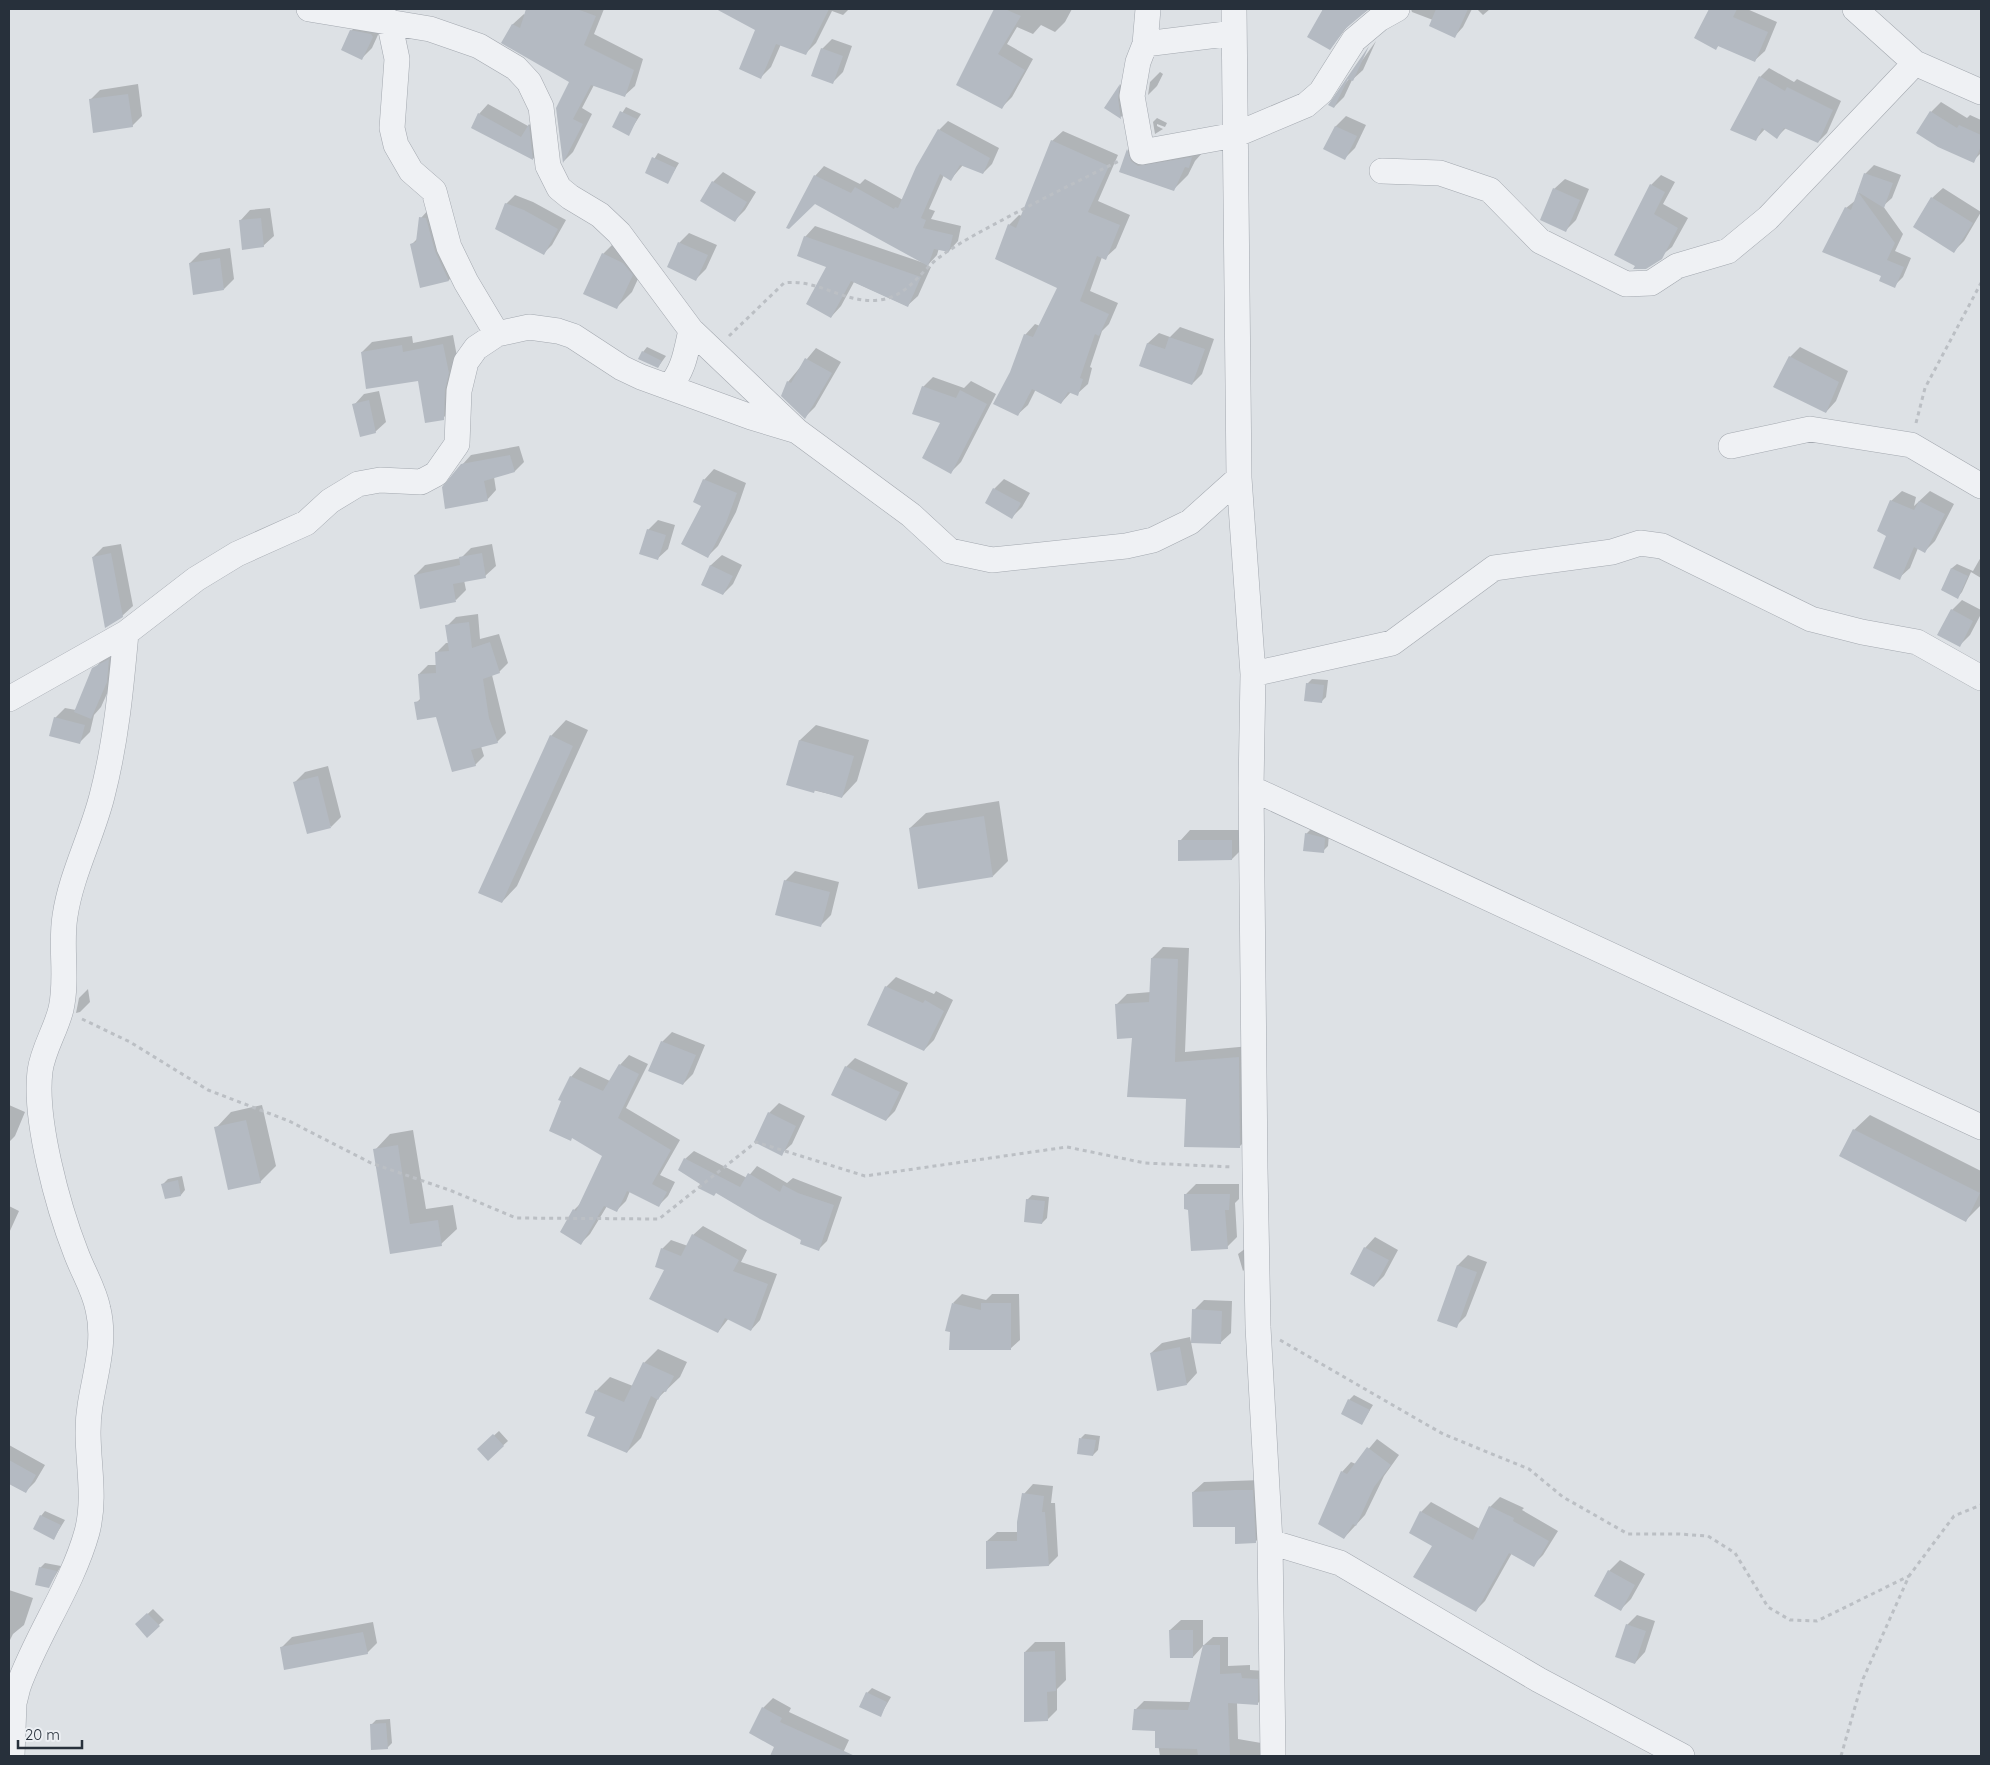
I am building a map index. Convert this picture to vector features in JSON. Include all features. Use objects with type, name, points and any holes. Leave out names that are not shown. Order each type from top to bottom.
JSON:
[{"type":"street","points":[[309,9],[430,29],[479,46],[516,68],[529,82],[541,107],[548,166],[554,180],[562,191],[600,215],[619,233],[691,330],[797,431],[911,515],[944,547],[960,554],[992,560],[1126,546],[1153,540],[1190,522],[1239,478]]},
{"type":"street","points":[[1148,9],[1145,44],[1138,62],[1132,96],[1142,152],[1235,135],[1291,113],[1316,98],[1354,40],[1372,24],[1397,9]]},
{"type":"street","points":[[1234,9],[1239,478],[1253,674],[1255,1168],[1258,1327],[1270,1542],[1273,1756]]},
{"type":"street","points":[[1855,9],[1915,63],[1981,92]]},
{"type":"street","points":[[388,21],[397,59],[392,128],[396,145],[411,172],[434,191],[449,247],[466,282],[497,334]]},
{"type":"street","points":[[1145,44],[1234,33]]},
{"type":"street","points":[[1382,171],[1440,173],[1490,190],[1540,241],[1626,284],[1651,282],[1677,266],[1728,251],[1768,218],[1915,63]]},
{"type":"street","points":[[9,699],[126,633],[196,579],[237,554],[301,526],[330,501],[358,484],[380,480],[421,482],[436,474],[457,444],[459,391],[466,362],[476,348],[497,334],[529,327],[558,331],[588,345],[622,368],[769,424],[797,431]]},
{"type":"street","points":[[669,387],[683,366],[691,330]]},
{"type":"street","points":[[1730,446],[1810,429],[1910,445],[1981,486]]},
{"type":"street","points":[[1253,674],[1392,643],[1494,568],[1612,552],[1640,543],[1662,546],[1811,619],[1862,632],[1917,642],[1981,678]]},
{"type":"street","points":[[12,1756],[14,1703],[18,1687],[78,1557],[87,1531],[90,1510],[92,1468],[88,1422],[100,1365],[101,1335],[98,1310],[60,1205],[45,1136],[39,1088],[40,1070],[45,1050],[61,1009],[65,974],[65,915],[71,888],[92,833],[103,792],[118,717],[126,633]]},
{"type":"street","points":[[1252,788],[1981,1126]]},
{"type":"street","points":[[1270,1542],[1340,1563],[1539,1680],[1682,1756]]},
{"type":"path","points":[[715,351],[757,307],[784,283],[798,283],[863,300],[879,300],[901,294],[935,261],[966,239],[1060,189],[1142,152]]},
{"type":"path","points":[[1910,445],[1925,388],[1981,283]]},
{"type":"path","points":[[61,1009],[130,1042],[208,1090],[289,1121],[371,1163],[452,1191],[516,1218],[659,1218],[756,1142],[865,1176],[1067,1147],[1145,1164],[1255,1168]]},
{"type":"path","points":[[1258,1327],[1443,1434],[1529,1469],[1563,1497],[1628,1534],[1708,1536],[1735,1552],[1768,1607],[1790,1620],[1817,1621],[1909,1576]]},
{"type":"path","points":[[1841,1756],[1863,1679],[1909,1576],[1954,1516],[1981,1505]]},
{"type":"building","points":[[526,9],[577,9],[596,16],[584,45],[634,70],[625,97],[591,85],[573,119],[583,124],[563,163],[556,108],[569,82],[501,43],[512,24],[520,28]]},
{"type":"building","points":[[716,9],[829,9],[806,55],[776,44],[761,79],[739,69],[755,30]]},
{"type":"building","points":[[994,9],[1005,9],[1021,16],[998,54],[1025,70],[1002,109],[956,85]]},
{"type":"building","points":[[1323,9],[1369,9],[1345,29],[1330,50],[1307,37]]},
{"type":"building","points":[[1436,9],[1468,9],[1455,38],[1429,26]]},
{"type":"building","points":[[1709,9],[1737,9],[1733,17],[1768,32],[1755,62],[1718,46],[1716,50],[1694,38]]},
{"type":"building","points":[[350,30],[371,34],[373,37],[362,60],[341,50]]},
{"type":"building","points":[[1369,46],[1353,81],[1348,79],[1334,108],[1328,105]]},
{"type":"building","points":[[821,48],[843,56],[833,84],[811,76]]},
{"type":"building","points":[[1759,76],[1785,91],[1787,87],[1833,110],[1818,143],[1784,128],[1777,139],[1762,128],[1756,141],[1730,130]]},
{"type":"building","points":[[1120,84],[1118,98],[1121,119],[1104,108]]},
{"type":"building","points":[[128,94],[133,127],[93,133],[89,99]]},
{"type":"building","points":[[620,111],[637,119],[629,136],[612,127]]},
{"type":"building","points":[[1930,111],[1957,128],[1959,125],[1981,135],[1981,146],[1974,163],[1938,147],[1916,133]]},
{"type":"building","points":[[478,113],[521,137],[529,124],[533,160],[471,128]]},
{"type":"building","points":[[1335,126],[1357,136],[1345,160],[1323,149]]},
{"type":"building","points":[[938,129],[990,158],[983,174],[960,165],[951,181],[940,174],[921,218],[926,220],[923,228],[953,235],[949,252],[934,249],[928,266],[815,204],[789,229],[786,228],[814,175],[851,193],[855,187],[894,209],[895,207],[898,208],[916,167]]},
{"type":"building","points":[[1051,140],[1109,166],[1088,212],[1120,225],[1106,260],[1097,256],[1080,301],[1109,314],[1099,336],[1095,334],[1080,378],[1083,379],[1078,396],[1068,392],[1061,404],[1032,389],[1018,416],[993,404],[1010,372],[1024,334],[1033,337],[1057,288],[995,259],[1008,224],[1016,228]]},
{"type":"building","points":[[1127,149],[1131,161],[1138,166],[1192,157],[1189,168],[1185,167],[1174,191],[1119,172]]},
{"type":"building","points":[[652,157],[676,168],[668,184],[645,173]]},
{"type":"building","points":[[1864,173],[1893,183],[1884,208],[1858,192],[1895,243],[1887,260],[1904,267],[1895,288],[1879,281],[1881,276],[1822,252],[1845,207],[1851,210]]},
{"type":"building","points":[[712,181],[747,202],[735,222],[700,201]]},
{"type":"building","points":[[1650,184],[1665,192],[1654,214],[1678,228],[1662,259],[1646,269],[1633,269],[1635,266],[1614,255]]},
{"type":"building","points":[[1553,188],[1580,200],[1566,232],[1540,220]]},
{"type":"building","points":[[1931,197],[1973,223],[1954,253],[1913,227]]},
{"type":"building","points":[[505,203],[524,210],[558,229],[544,255],[495,229]]},
{"type":"building","points":[[419,217],[426,218],[435,251],[449,281],[420,288],[410,244],[416,242]]},
{"type":"building","points":[[261,218],[264,247],[242,250],[239,220]]},
{"type":"building","points":[[804,236],[921,277],[908,307],[851,281],[831,318],[806,304],[826,267],[797,256]]},
{"type":"building","points":[[678,242],[708,255],[696,281],[667,267]]},
{"type":"building","points":[[602,253],[623,263],[633,275],[617,309],[583,294]]},
{"type":"building","points":[[220,258],[224,290],[193,295],[189,263]]},
{"type":"building","points":[[1169,337],[1205,349],[1192,385],[1139,366],[1147,343],[1165,349]]},
{"type":"building","points":[[443,344],[449,373],[445,390],[444,420],[425,423],[418,381],[366,389],[361,352],[402,345],[403,352]]},
{"type":"building","points":[[642,351],[662,361],[658,368],[638,359]]},
{"type":"building","points":[[1789,356],[1839,382],[1826,413],[1773,387]]},
{"type":"building","points":[[805,358],[832,373],[805,419],[781,396],[787,381],[791,383]]},
{"type":"building","points":[[922,386],[956,398],[960,390],[987,404],[951,474],[922,458],[940,423],[912,414]]},
{"type":"building","points":[[369,400],[376,433],[360,437],[352,404]]},
{"type":"building","points":[[510,455],[515,472],[484,481],[488,501],[445,509],[442,487],[461,464]]},
{"type":"building","points":[[703,479],[737,493],[726,523],[708,558],[681,544],[701,506],[693,502]]},
{"type":"building","points":[[993,488],[1021,503],[1012,519],[985,503]]},
{"type":"building","points":[[1890,500],[1914,510],[1919,501],[1945,514],[1925,553],[1914,547],[1900,580],[1873,568],[1886,536],[1877,531]]},
{"type":"building","points":[[647,529],[666,535],[658,560],[639,554]]},
{"type":"building","points":[[111,553],[123,617],[105,628],[92,557]]},
{"type":"building","points":[[482,553],[486,578],[453,584],[456,602],[420,609],[414,575],[460,565],[459,557]]},
{"type":"building","points":[[710,565],[733,576],[723,595],[701,585]]},
{"type":"building","points":[[1951,568],[1968,576],[1958,599],[1941,590]]},
{"type":"building","points":[[1951,609],[1973,621],[1960,647],[1937,635]]},
{"type":"building","points":[[469,622],[472,648],[490,642],[500,673],[483,679],[489,718],[498,743],[471,750],[476,766],[452,772],[436,717],[417,720],[414,702],[420,701],[418,674],[436,673],[435,652],[449,651],[445,625]]},
{"type":"building","points":[[109,659],[107,682],[91,719],[74,712],[92,668]]},
{"type":"building","points":[[1306,683],[1324,685],[1322,703],[1304,701]]},
{"type":"building","points":[[54,717],[85,725],[80,744],[49,736]]},
{"type":"building","points":[[550,735],[573,746],[502,903],[478,893]]},
{"type":"building","points":[[799,740],[854,756],[842,798],[815,790],[814,793],[786,785]]},
{"type":"building","points":[[318,776],[331,828],[307,834],[293,782]]},
{"type":"building","points":[[984,816],[993,877],[918,889],[909,828]]},
{"type":"building","points":[[1305,833],[1325,838],[1324,853],[1303,851]]},
{"type":"building","points":[[1178,840],[1232,840],[1232,860],[1178,861]]},
{"type":"building","points":[[784,880],[830,892],[821,927],[775,915]]},
{"type":"building","points":[[1151,958],[1178,959],[1175,1062],[1239,1057],[1240,1148],[1184,1147],[1186,1099],[1127,1097],[1132,1038],[1117,1039],[1115,1004],[1149,1002]]},
{"type":"building","points":[[885,986],[923,1003],[925,1000],[944,1011],[924,1051],[867,1025]]},
{"type":"building","points":[[661,1041],[696,1055],[683,1085],[648,1071]]},
{"type":"building","points":[[619,1064],[639,1074],[618,1118],[671,1150],[652,1184],[667,1192],[659,1207],[627,1191],[617,1212],[604,1206],[581,1245],[560,1232],[573,1209],[576,1211],[602,1156],[572,1138],[571,1141],[549,1131],[561,1101],[558,1100],[570,1076],[603,1091]]},
{"type":"building","points":[[845,1066],[900,1092],[886,1121],[831,1095]]},
{"type":"building","points":[[768,1112],[796,1126],[782,1156],[754,1142]]},
{"type":"building","points":[[246,1120],[261,1183],[228,1190],[214,1127]]},
{"type":"building","points":[[1853,1129],[1980,1193],[1966,1222],[1839,1156]]},
{"type":"building","points":[[398,1145],[410,1224],[438,1220],[442,1246],[390,1254],[373,1149]]},
{"type":"building","points":[[684,1158],[740,1187],[748,1173],[780,1192],[783,1185],[798,1193],[834,1205],[819,1251],[800,1244],[801,1240],[716,1193],[714,1196],[698,1188],[700,1184],[678,1170]]},
{"type":"building","points":[[178,1180],[181,1196],[165,1199],[161,1184]]},
{"type":"building","points":[[1184,1194],[1230,1194],[1229,1210],[1225,1210],[1228,1249],[1191,1251],[1188,1210],[1184,1209]]},
{"type":"building","points":[[1026,1199],[1045,1201],[1042,1224],[1024,1222]]},
{"type":"building","points":[[692,1234],[739,1260],[733,1271],[768,1284],[751,1331],[725,1318],[718,1333],[649,1299],[664,1270],[655,1267],[661,1248],[681,1256]]},
{"type":"building","points":[[1364,1247],[1389,1260],[1374,1287],[1350,1274]]},
{"type":"building","points":[[1457,1265],[1477,1272],[1457,1328],[1437,1321]]},
{"type":"building","points":[[952,1303],[981,1310],[981,1303],[1011,1303],[1011,1350],[949,1350],[950,1332],[945,1331]]},
{"type":"building","points":[[1192,1309],[1222,1311],[1221,1344],[1191,1343]]},
{"type":"building","points":[[1180,1347],[1187,1385],[1157,1391],[1150,1353]]},
{"type":"building","points":[[643,1362],[674,1376],[666,1392],[663,1391],[658,1400],[651,1396],[627,1453],[587,1436],[595,1417],[585,1413],[595,1390],[624,1402]]},
{"type":"building","points":[[1348,1399],[1370,1410],[1362,1425],[1341,1414]]},
{"type":"building","points":[[493,1434],[504,1446],[488,1461],[477,1449]]},
{"type":"building","points":[[1079,1438],[1096,1440],[1093,1456],[1077,1454]]},
{"type":"building","points":[[1367,1447],[1391,1465],[1374,1487],[1356,1526],[1353,1524],[1344,1539],[1318,1524],[1341,1471],[1347,1474]]},
{"type":"building","points":[[9,1460],[36,1475],[26,1493],[9,1484]]},
{"type":"building","points":[[1253,1490],[1256,1543],[1235,1544],[1235,1527],[1193,1527],[1192,1492]]},
{"type":"building","points":[[1022,1493],[1044,1496],[1042,1512],[1045,1512],[1049,1566],[986,1569],[986,1541],[1017,1541],[1017,1522]]},
{"type":"building","points":[[1489,1506],[1514,1518],[1513,1521],[1549,1541],[1534,1567],[1509,1553],[1476,1612],[1413,1577],[1432,1546],[1409,1533],[1420,1511],[1473,1540]]},
{"type":"building","points":[[40,1515],[61,1525],[54,1540],[33,1529]]},
{"type":"building","points":[[39,1567],[57,1571],[49,1588],[35,1585]]},
{"type":"building","points":[[1608,1570],[1635,1585],[1621,1611],[1594,1596]]},
{"type":"building","points":[[147,1613],[160,1626],[147,1638],[135,1624]]},
{"type":"building","points":[[1626,1624],[1646,1631],[1635,1664],[1615,1657]]},
{"type":"building","points":[[1169,1630],[1193,1630],[1193,1658],[1170,1658]]},
{"type":"building","points":[[363,1632],[368,1654],[284,1670],[280,1647]]},
{"type":"building","points":[[1203,1645],[1220,1645],[1220,1674],[1241,1673],[1242,1678],[1258,1679],[1258,1705],[1228,1703],[1230,1756],[1198,1756],[1197,1749],[1155,1748],[1155,1731],[1132,1730],[1134,1709],[1188,1710]]},
{"type":"building","points":[[1055,1651],[1056,1691],[1047,1692],[1048,1721],[1024,1722],[1024,1652]]},
{"type":"building","points":[[866,1692],[887,1702],[881,1717],[859,1707]]},
{"type":"building","points":[[762,1707],[782,1718],[780,1722],[855,1756],[770,1756],[774,1747],[749,1733]]},
{"type":"building","points":[[386,1723],[388,1749],[371,1750],[370,1724]]}]
